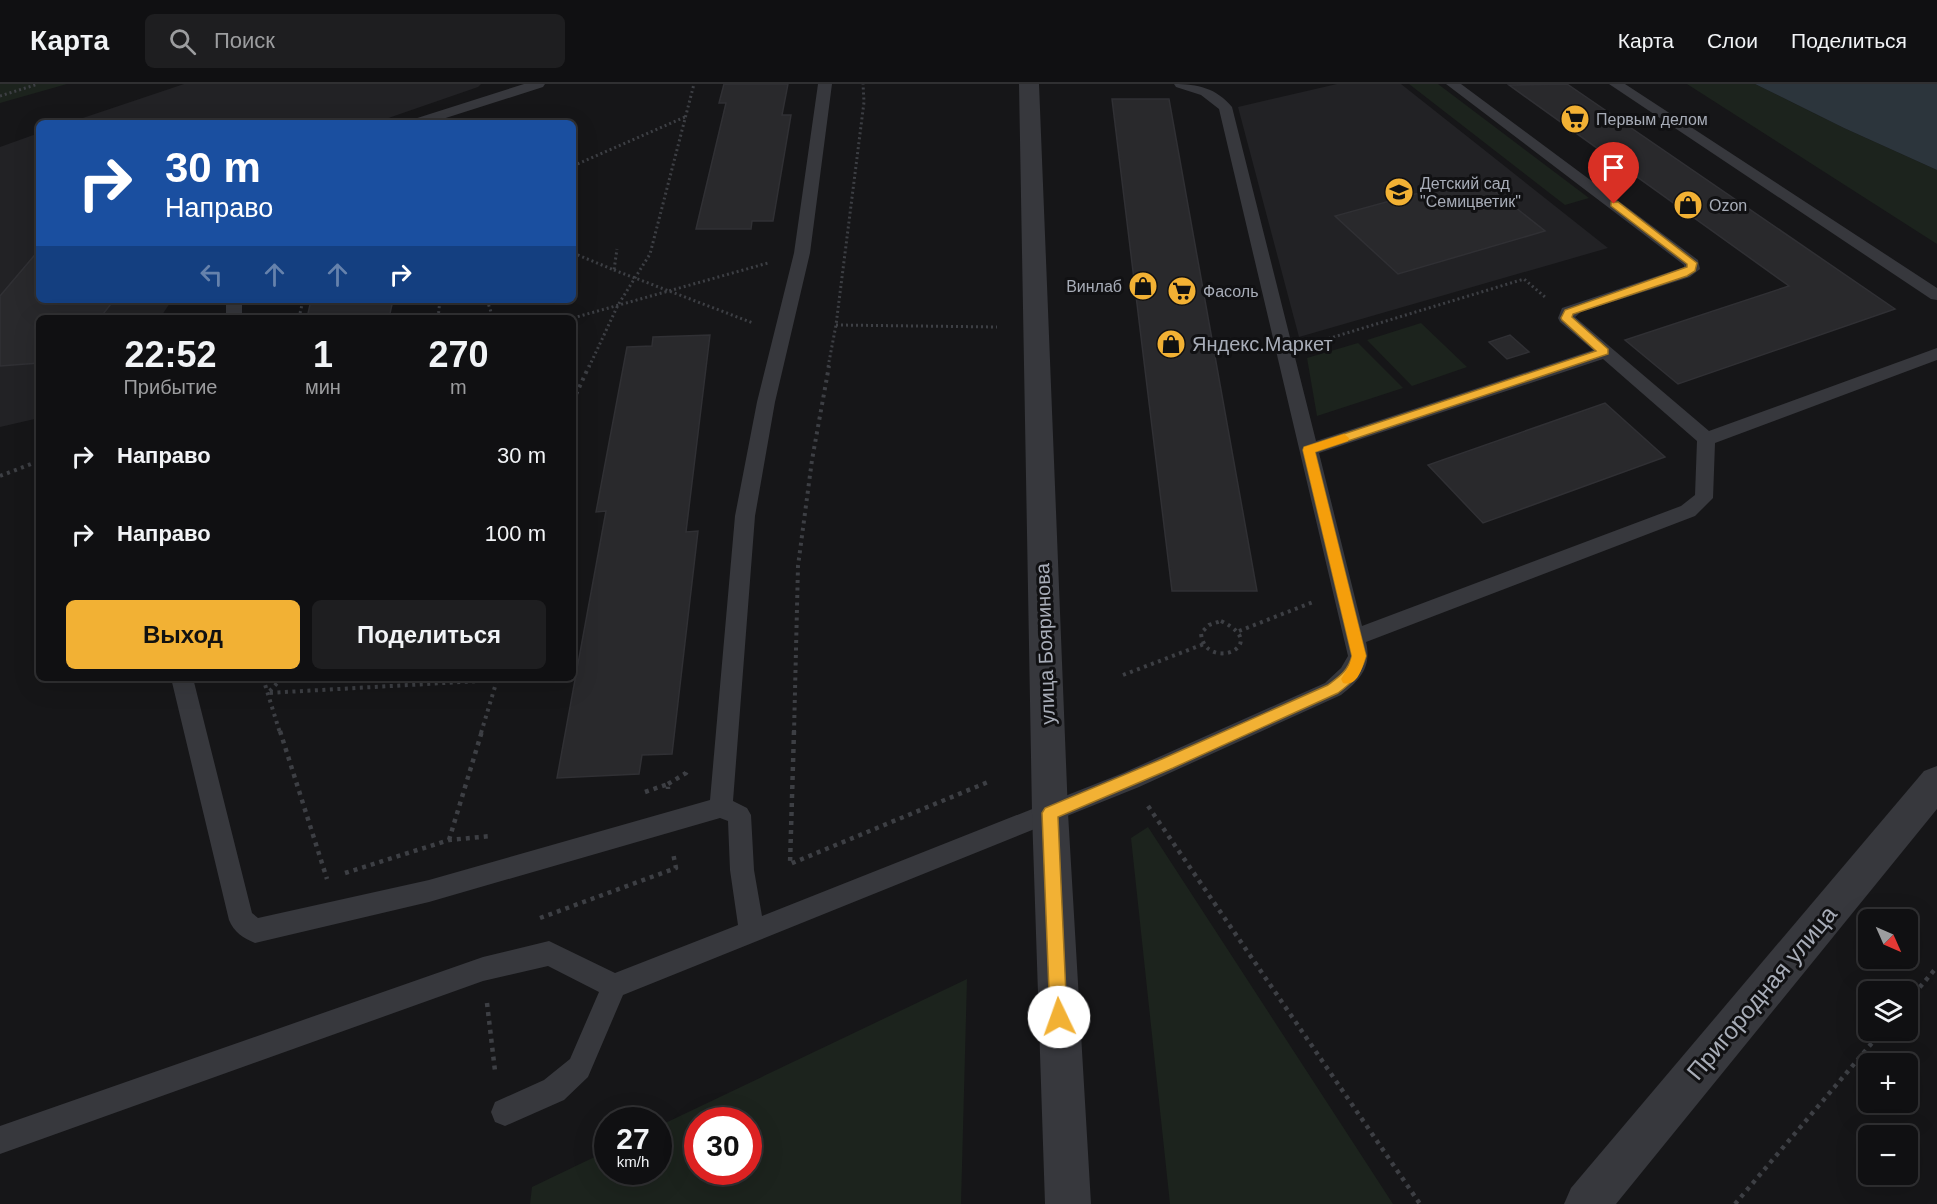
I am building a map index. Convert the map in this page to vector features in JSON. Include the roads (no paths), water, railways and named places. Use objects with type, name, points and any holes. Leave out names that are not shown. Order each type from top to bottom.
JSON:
[{"type":"street","name":"улица Бояринова","points":[[1029,84],[1050,813],[1068,1204]]},
{"type":"street","name":"Пригородная улица","points":[[1587,1204],[1937,782]]},
{"type":"lane","points":[[425,120],[538,84]]},
{"type":"lane","points":[[721,807],[745,516],[766,402],[802,254],[825,84]]},
{"type":"lane","points":[[505,1112],[554,1090],[579,1068],[614,986],[1131,780],[1333,689],[1347,679],[1355,669],[1359,656],[1225,107],[1206,92],[1181,84]]},
{"type":"lane","points":[[1453,84],[1692,263],[1692,269],[1684,274],[1568,312],[1566,318],[1706,439]]},
{"type":"lane","points":[[1616,84],[1937,295]]},
{"type":"lane","points":[[1309,450],[1605,352]]},
{"type":"lane","points":[[1706,439],[1937,354]]},
{"type":"lane","points":[[1354,638],[1688,511],[1704,498],[1706,439]]},
{"type":"lane","points":[[183,681],[241,920],[255,931],[429,891],[721,807],[739,815],[742,870],[752,932]]},
{"type":"lane","points":[[0,1140],[483,969],[549,952],[614,986]]},
{"type":"place","name":"Первым делом","points":[[1575,119]]},
{"type":"place","name":"Детский сад \"Семицветик\"","points":[[1399,192]]},
{"type":"place","name":"Ozon","points":[[1688,205]]},
{"type":"place","name":"Винлаб","points":[[1143,286]]},
{"type":"place","name":"Фасоль","points":[[1182,291]]},
{"type":"place","name":"Яндекс.Маркет","points":[[1171,344]]}]
